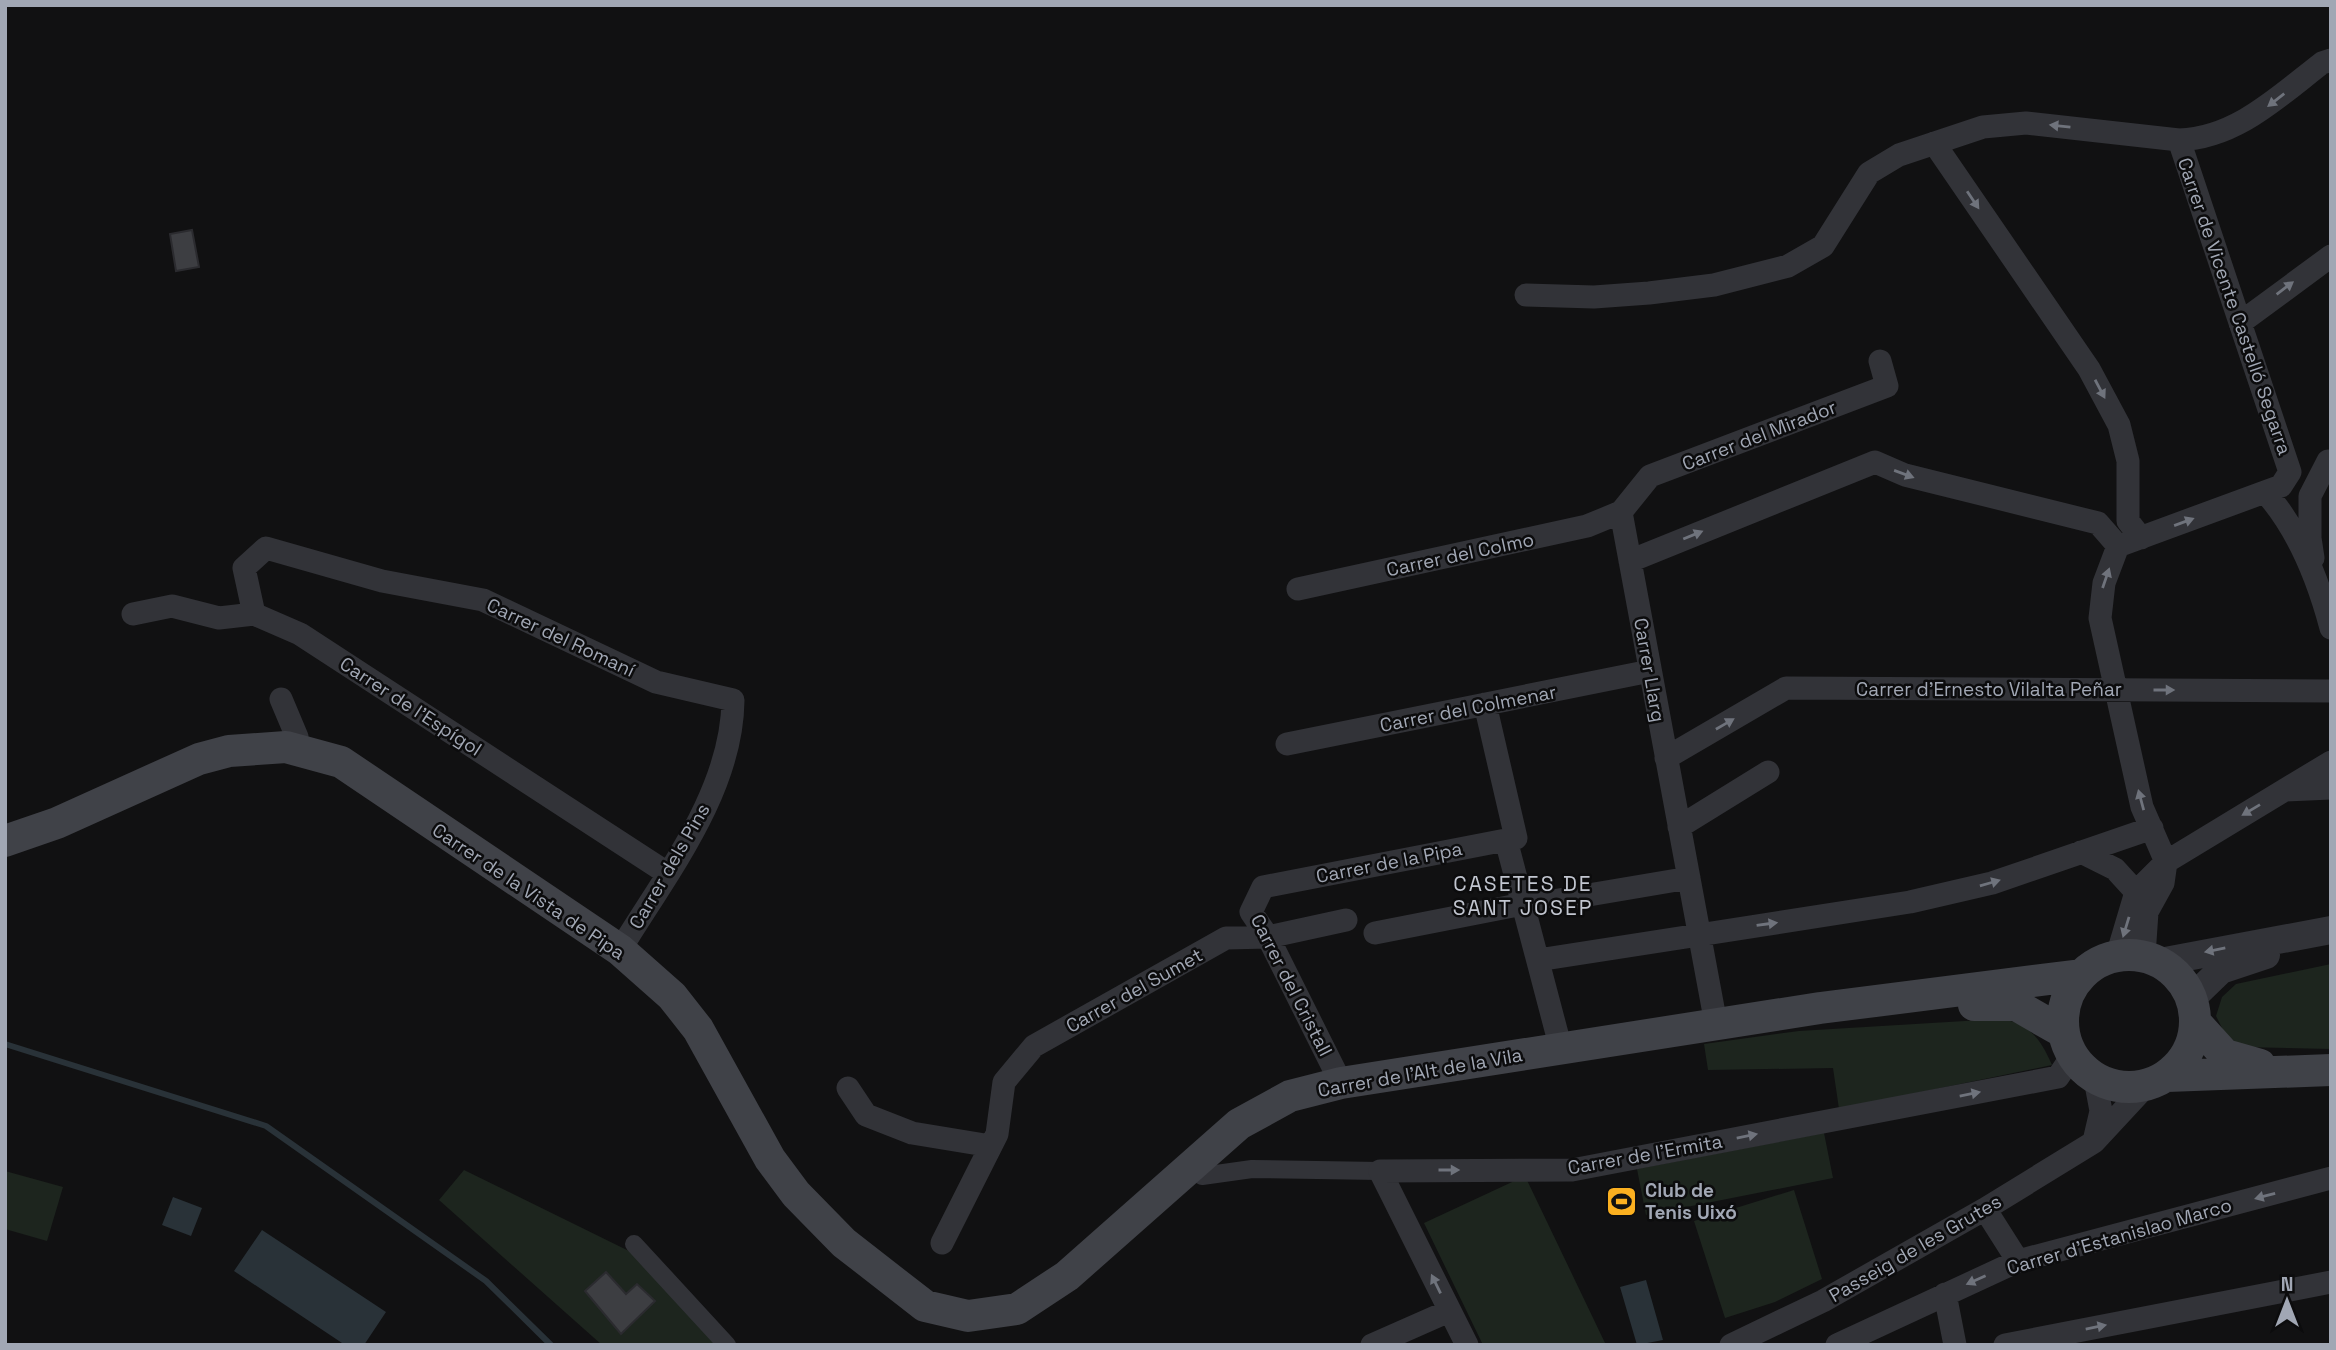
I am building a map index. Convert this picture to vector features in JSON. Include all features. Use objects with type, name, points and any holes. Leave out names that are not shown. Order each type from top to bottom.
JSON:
[{"type":"main road","name":"Carrer de la Vista de Pipa","points":[[5,841],[57,823],[199,759],[229,751],[286,747],[341,762],[620,950],[672,996],[698,1029],[770,1159],[796,1194],[844,1243],[925,1306]]},
{"type":"main road","points":[[2278,1069],[2225,1055],[2194,1011],[2180,978],[2141,958],[2081,975],[2066,1000],[2068,1044],[2095,1079],[2118,1087],[2278,1069],[2331,1070]]},
{"type":"main road","name":"Carrer de l'Alt de la Vila","points":[[925,1306],[968,1316],[1017,1309],[1068,1276],[1239,1124],[1290,1096],[1340,1083],[1716,1024],[2081,975]]},
{"type":"main road","name":"Carrer de l'Alt de la Vila","points":[[1821,1008],[2016,1004],[2068,1044]]},
{"type":"main road","points":[[2156,1081],[2189,1051],[2194,1011]]},
{"type":"street","points":[[1526,295],[1594,298],[1649,293],[1714,285],[1788,266],[1823,246],[1869,173],[1899,155],[1983,127],[2026,123],[2179,140],[2203,139],[2227,130],[2267,107],[2322,63],[2331,60]]},
{"type":"street","name":"Carrer de Vicente Castelló Segarra","points":[[2179,140],[2287,462]]},
{"type":"street","points":[[1934,143],[2089,369],[2119,425],[2127,461],[2128,521],[2141,538]]},
{"type":"street","points":[[2240,323],[2331,256]]},
{"type":"street","name":"Carrer del Mirador","points":[[1621,512],[1650,476],[1887,386],[1880,361]]},
{"type":"street","points":[[2141,958],[2147,912],[2164,883],[2166,862],[2141,807],[2100,618],[2104,583],[2118,547],[2281,486],[2287,462],[2329,459]]},
{"type":"street","points":[[2329,459],[2310,496],[2310,538],[2331,628]]},
{"type":"street","points":[[1630,561],[1875,462],[1905,475],[2098,523],[2118,547]]},
{"type":"street","points":[[2265,492],[2280,509],[2318,579]]},
{"type":"street","points":[[2098,523],[2127,496]]},
{"type":"street","name":"Carrer Llarg","points":[[1621,512],[1716,1024]]},
{"type":"street","name":"Carrer del Colmo","points":[[1298,589],[1587,526],[1621,512]]},
{"type":"street","name":"Carrer del Romaní","points":[[254,614],[244,568],[266,548],[382,581],[482,600],[656,682],[733,700]]},
{"type":"street","points":[[133,614],[172,606],[219,618],[254,614]]},
{"type":"street","name":"Carrer de l'Espígol","points":[[254,614],[300,634],[667,873]]},
{"type":"street","name":"Carrer del Colmenar","points":[[1287,744],[1650,671]]},
{"type":"street","name":"Carrer d'Ernesto Vilalta Peñar","points":[[1667,758],[1786,688],[2331,691]]},
{"type":"street","points":[[281,699],[297,737]]},
{"type":"street","name":"Carrer dels Pins","points":[[620,950],[705,809],[732,727],[733,700]]},
{"type":"street","points":[[1485,704],[1523,905],[1561,1048]]},
{"type":"street","points":[[2136,892],[2166,862],[2331,762]]},
{"type":"street","points":[[1679,827],[1769,772]]},
{"type":"street","points":[[2284,790],[2331,788]]},
{"type":"street","points":[[1538,960],[1910,902],[1992,883],[2152,828]]},
{"type":"street","name":"Carrer de la Pipa","points":[[1263,887],[1511,839]]},
{"type":"street","points":[[2081,852],[2115,869],[2136,892],[2141,958]]},
{"type":"street","points":[[1374,933],[1689,877]]},
{"type":"street","name":"Carrer del Cristall","points":[[1263,887],[1251,912],[1268,937],[1340,1083]]},
{"type":"street","name":"Carrer del Sumet","points":[[942,1243],[997,1135],[1004,1082],[1034,1046],[1226,938],[1268,937],[1346,919]]},
{"type":"street","points":[[2141,958],[2331,932]]},
{"type":"street","points":[[2194,1011],[2221,970],[2331,932]]},
{"type":"street","name":"Carrer de l'Ermita","points":[[1202,1176],[1252,1169],[1572,1170],[2058,1077],[2068,1044]]},
{"type":"street","points":[[2094,1142],[2101,1111],[2095,1079]]},
{"type":"street","name":"Passeig de les Grutes","points":[[1731,1345],[1822,1301],[1985,1209],[2094,1142],[2156,1081]]},
{"type":"street","points":[[848,1087],[866,1115],[912,1133],[991,1146]]},
{"type":"street","points":[[1380,1171],[1467,1345]]},
{"type":"street","name":"Carrer d'Estanislao Marco","points":[[1837,1345],[2018,1261],[2331,1178]]},
{"type":"street","points":[[1985,1209],[2018,1261]]},
{"type":"street","points":[[634,1244],[727,1345]]},
{"type":"street","points":[[2005,1345],[2331,1282]]},
{"type":"street","points":[[1945,1294],[1955,1345]]},
{"type":"street","points":[[1372,1345],[1449,1311]]},
{"type":"shaded area","points":[[2331,964],[2331,1049],[2242,1047],[2225,1034],[2216,1016],[2222,997],[2236,984]]},
{"type":"shaded area","points":[[1998,1019],[2018,1023],[2032,1033],[2052,1065],[1839,1109],[1833,1068],[1708,1070],[1704,1044],[1799,1031]]},
{"type":"shaded area","points":[[1824,1133],[1833,1178],[1646,1215],[1637,1169]]},
{"type":"shaded area","points":[[464,1170],[633,1253],[728,1345],[602,1345],[439,1200]]},
{"type":"shaded area","points":[[5,1171],[63,1187],[47,1241],[5,1229]]},
{"type":"shaded area","points":[[1525,1176],[1606,1345],[1483,1345],[1424,1223]]},
{"type":"shaded area","points":[[1794,1190],[1822,1279],[1775,1302],[1725,1318],[1694,1221]]},
{"type":"shaded area","points":[[173,1197],[202,1208],[191,1236],[162,1225]]},
{"type":"shaded area","points":[[262,1230],[386,1312],[364,1345],[345,1345],[234,1271]]},
{"type":"shaded area","points":[[1646,1280],[1663,1340],[1637,1345],[1620,1287]]},
{"type":"building","points":[[192,230],[199,267],[176,271],[170,234]]},
{"type":"building","points":[[606,1272],[626,1294],[637,1284],[655,1301],[621,1334],[585,1291]]},
{"type":"waterway","points":[[5,1044],[266,1126],[486,1281],[551,1345]]},
{"type":"place","name":"Club de Tenis Uixó","points":[[1622,1201]]},
{"type":"district","name":"CASETES DE SANT JOSEP","points":[[1523,896]]}]
